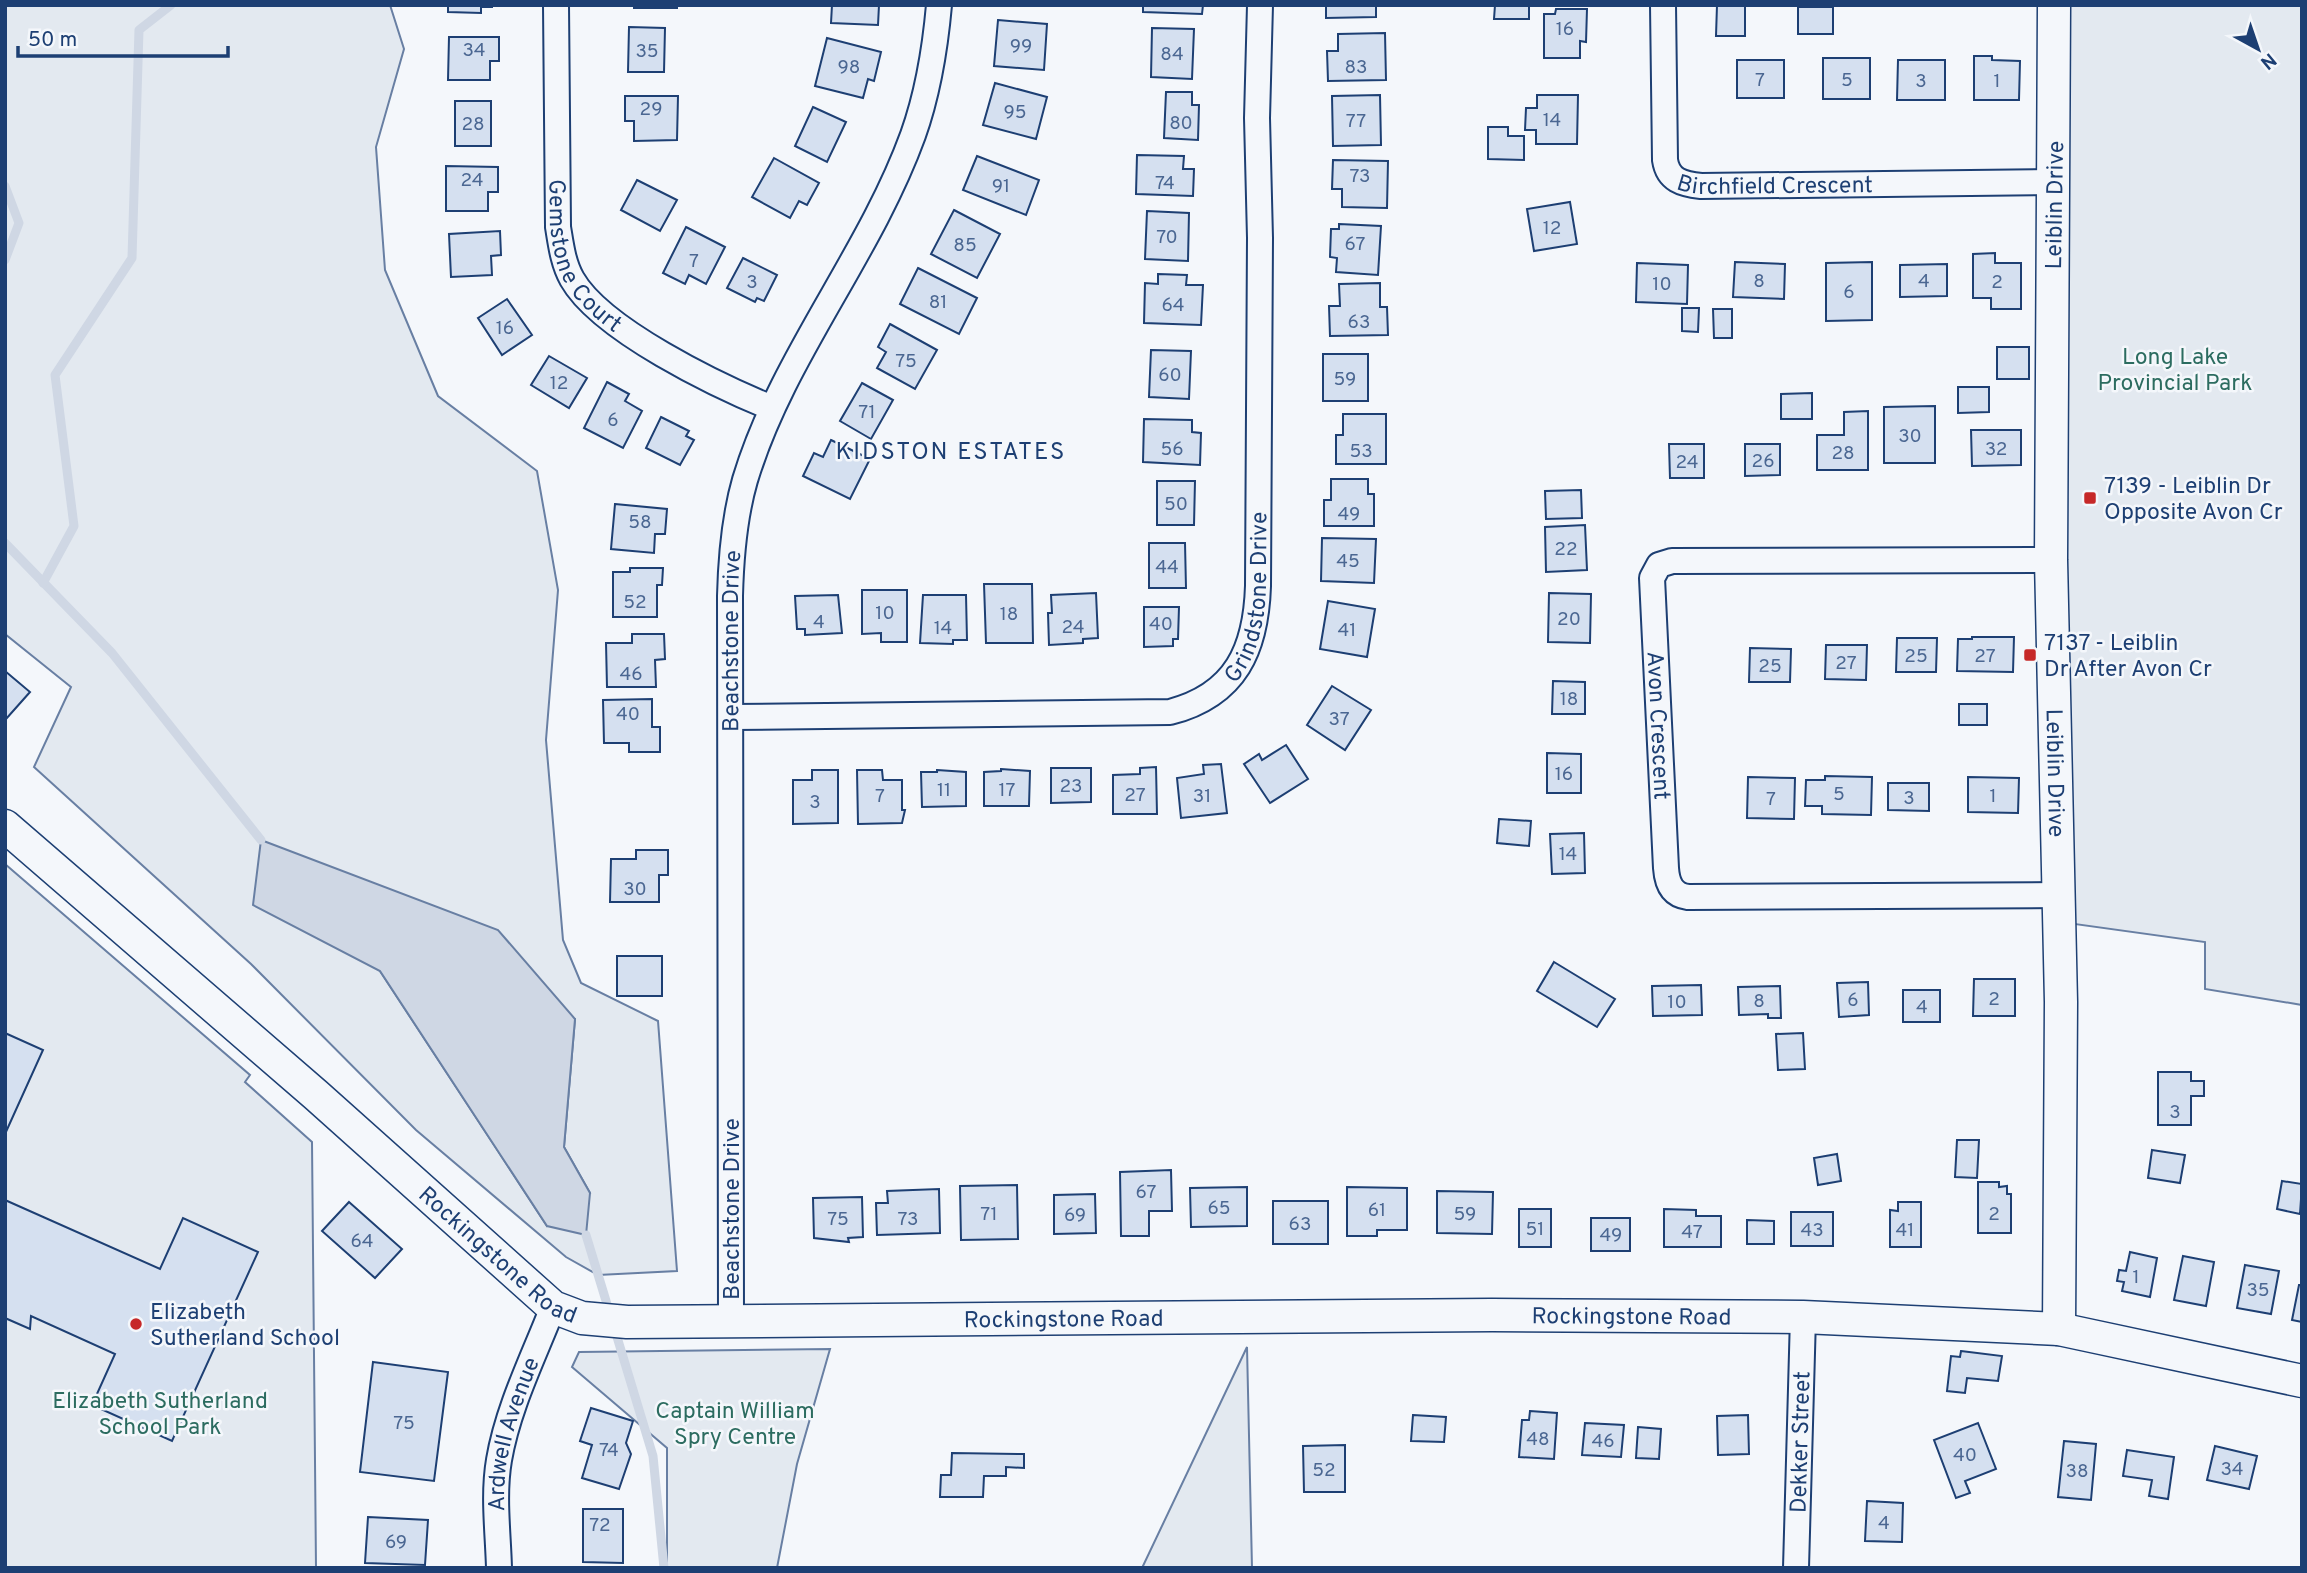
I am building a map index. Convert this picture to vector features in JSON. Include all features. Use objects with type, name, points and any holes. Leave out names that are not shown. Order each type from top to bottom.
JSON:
[{"type":"street","name":"Gemstone Court","points":[[556,5],[558,227],[562,254],[571,278],[587,299],[628,332],[713,380],[772,408]]},
{"type":"street","name":"Beachstone Drive","points":[[731,1322],[730,596],[736,519],[744,481],[772,408],[870,228],[912,136],[932,63],[939,5]]},
{"type":"street","name":"Grindstone Drive","points":[[732,717],[1170,712],[1196,703],[1218,689],[1237,670],[1250,646],[1257,618],[1260,239],[1257,118],[1260,5]]},
{"type":"street","name":"Birchfield Crescent","points":[[1663,5],[1665,160],[1671,176],[1678,182],[1700,186],[2055,182]]},
{"type":"street","name":"Leiblin Drive","points":[[2054,5],[2051,560],[2060,895],[2059,1329]]},
{"type":"street","name":"Avon Crescent","points":[[2051,560],[1672,561],[1659,565],[1651,578],[1666,868],[1667,878],[1675,892],[1688,897],[2060,895]]},
{"type":"street","name":"Rockingstone Road","points":[[5,826],[316,1095],[553,1307],[582,1318],[627,1322],[731,1322],[1492,1315],[1803,1317],[2059,1329],[2302,1381]]},
{"type":"street","name":"Ardwell Avenue","points":[[499,1568],[496,1495],[499,1459],[510,1419],[553,1307]]},
{"type":"street","name":"Dekker Street","points":[[1796,1568],[1803,1317]]},
{"type":"green space","points":[[5,5],[390,5],[404,49],[376,147],[385,270],[438,396],[537,471],[558,590],[546,740],[563,940],[581,983],[658,1021],[677,1271],[598,1275],[566,1257],[416,1130],[251,964],[34,767],[71,687],[5,634]],"holes":[[[380,971],[575,1019],[564,1147],[590,1193],[547,1226]]]},
{"type":"green space","name":"Long Lake Provincial Park","points":[[2054,5],[2302,5],[2302,1005],[2205,989],[2205,942],[2060,922]]},
{"type":"green space","name":"Elizabeth Sutherland School Park","points":[[5,864],[250,1075],[245,1082],[312,1142],[316,1568],[5,1568]]},
{"type":"green space","points":[[1247,1347],[1252,1568],[1142,1568]]},
{"type":"green space","name":"Captain William Spry Centre","points":[[830,1349],[797,1464],[777,1568],[667,1568],[667,1448],[572,1367],[579,1352]]},
{"type":"shaded area","points":[[261,840],[498,930],[575,1019],[564,1147],[590,1193],[586,1235],[547,1226],[380,971],[253,905]]},
{"type":"building","points":[[448,5],[492,7],[481,7],[481,13],[448,12]]},
{"type":"building","points":[[634,5],[677,5],[677,8],[634,8]]},
{"type":"building","points":[[832,5],[879,5],[878,25],[831,23]]},
{"type":"building","points":[[1143,5],[1203,5],[1202,14],[1143,12]]},
{"type":"building","points":[[1326,5],[1376,5],[1376,17],[1326,18]]},
{"type":"building","points":[[1495,5],[1529,5],[1529,19],[1494,19]]},
{"type":"building","points":[[1717,5],[1745,5],[1745,36],[1716,36]]},
{"type":"building","points":[[1798,7],[1833,7],[1833,34],[1798,34]]},
{"type":"building","points":[[1556,9],[1587,9],[1586,42],[1580,41],[1580,58],[1544,58],[1544,14],[1555,14]]},
{"type":"building","points":[[998,20],[1047,24],[1044,70],[994,66]]},
{"type":"building","points":[[629,27],[665,28],[664,72],[628,72]]},
{"type":"building","points":[[1152,28],[1194,29],[1192,79],[1151,77]]},
{"type":"building","points":[[1385,33],[1386,80],[1328,81],[1327,51],[1338,51],[1338,34]]},
{"type":"building","points":[[449,37],[499,37],[499,61],[490,61],[490,80],[448,80]]},
{"type":"building","points":[[827,38],[881,52],[874,81],[868,79],[863,98],[815,86]]},
{"type":"building","points":[[1974,56],[2020,61],[2019,100],[1974,100]]},
{"type":"building","points":[[1823,58],[1870,58],[1870,99],[1823,99]]},
{"type":"building","points":[[1737,60],[1784,60],[1784,98],[1737,98]]},
{"type":"building","points":[[1898,60],[1945,60],[1945,100],[1897,100]]},
{"type":"building","points":[[995,83],[1047,97],[1036,139],[983,125]]},
{"type":"building","points":[[1166,92],[1192,92],[1192,105],[1199,105],[1198,140],[1164,138]]},
{"type":"building","points":[[1380,95],[1381,145],[1333,146],[1332,96]]},
{"type":"building","points":[[1537,95],[1578,95],[1577,144],[1536,144],[1536,130],[1525,130],[1526,108],[1537,108]]},
{"type":"building","points":[[625,96],[678,96],[677,140],[634,141],[634,121],[625,121]]},
{"type":"building","points":[[455,101],[491,101],[491,146],[455,146]]},
{"type":"building","points":[[813,107],[846,122],[827,162],[795,146]]},
{"type":"building","points":[[1488,127],[1508,127],[1508,136],[1524,136],[1524,160],[1488,159]]},
{"type":"building","points":[[1137,155],[1184,156],[1183,169],[1194,169],[1193,196],[1136,194]]},
{"type":"building","points":[[977,156],[1039,180],[1026,215],[963,190]]},
{"type":"building","points":[[774,158],[819,183],[807,205],[799,201],[790,218],[752,197]]},
{"type":"building","points":[[1333,160],[1388,161],[1387,208],[1342,207],[1342,189],[1332,189]]},
{"type":"building","points":[[446,166],[498,167],[498,192],[488,192],[488,211],[446,211]]},
{"type":"building","points":[[637,180],[677,200],[660,231],[621,210]]},
{"type":"building","points":[[1570,202],[1577,244],[1534,251],[1527,209]]},
{"type":"building","points":[[954,210],[1000,234],[977,278],[931,254]]},
{"type":"building","points":[[1147,211],[1189,213],[1188,261],[1145,259]]},
{"type":"building","points":[[1339,224],[1381,226],[1378,275],[1336,272],[1337,258],[1330,257],[1331,229],[1339,229]]},
{"type":"building","points":[[686,227],[725,247],[706,284],[689,275],[685,284],[663,273]]},
{"type":"building","points":[[500,231],[501,255],[491,256],[492,275],[451,277],[449,234]]},
{"type":"building","points":[[1995,253],[1995,263],[2021,263],[2021,309],[1991,309],[1991,298],[1973,298],[1973,254]]},
{"type":"building","points":[[743,258],[777,275],[764,301],[757,298],[755,302],[727,288]]},
{"type":"building","points":[[1735,262],[1785,264],[1784,299],[1733,297]]},
{"type":"building","points":[[1872,262],[1872,320],[1826,321],[1826,263]]},
{"type":"building","points":[[1637,263],[1688,265],[1687,304],[1636,302]]},
{"type":"building","points":[[1947,264],[1947,296],[1900,297],[1900,265]]},
{"type":"building","points":[[918,268],[977,298],[959,334],[900,304]]},
{"type":"building","points":[[1158,274],[1187,275],[1186,285],[1203,285],[1201,325],[1144,323],[1145,283],[1158,284]]},
{"type":"building","points":[[1380,283],[1380,307],[1387,307],[1388,335],[1330,336],[1329,306],[1340,306],[1339,284]]},
{"type":"building","points":[[507,299],[532,335],[502,355],[478,318]]},
{"type":"building","points":[[1682,308],[1699,308],[1698,332],[1682,331]]},
{"type":"building","points":[[1713,309],[1732,309],[1732,338],[1714,338]]},
{"type":"building","points":[[890,324],[937,350],[915,389],[877,368],[886,352],[878,347]]},
{"type":"building","points":[[1997,347],[2029,347],[2029,379],[1997,379]]},
{"type":"building","points":[[1151,350],[1191,351],[1189,399],[1149,397]]},
{"type":"building","points":[[1323,354],[1368,354],[1368,401],[1323,401]]},
{"type":"building","points":[[549,356],[587,378],[569,408],[531,385]]},
{"type":"building","points":[[607,382],[629,394],[625,401],[642,411],[623,448],[584,428]]},
{"type":"building","points":[[862,383],[893,400],[871,439],[840,421]]},
{"type":"building","points":[[1958,387],[1989,387],[1989,412],[1958,413]]},
{"type":"building","points":[[1812,393],[1812,419],[1781,419],[1781,394]]},
{"type":"building","points":[[1935,406],[1935,463],[1884,463],[1884,407]]},
{"type":"building","points":[[1868,411],[1868,470],[1817,470],[1817,435],[1844,435],[1844,412]]},
{"type":"building","points":[[1343,414],[1386,414],[1386,464],[1336,464],[1336,435],[1343,435]]},
{"type":"building","points":[[661,417],[689,431],[686,436],[694,440],[680,465],[646,448]]},
{"type":"building","points":[[1144,419],[1192,420],[1192,432],[1201,433],[1200,465],[1143,462]]},
{"type":"building","points":[[1971,430],[2021,430],[2021,465],[1972,466]]},
{"type":"building","points":[[831,440],[870,459],[850,499],[803,476],[814,453],[823,457]]},
{"type":"building","points":[[1669,444],[1704,444],[1704,478],[1670,478]]},
{"type":"building","points":[[1745,444],[1780,444],[1780,475],[1745,476]]},
{"type":"building","points":[[1331,479],[1368,479],[1368,494],[1374,494],[1374,526],[1324,526],[1324,500],[1331,500]]},
{"type":"building","points":[[1157,481],[1195,481],[1194,525],[1157,525]]},
{"type":"building","points":[[1581,490],[1582,518],[1546,519],[1545,491]]},
{"type":"building","points":[[615,504],[667,509],[665,534],[655,534],[654,553],[611,549]]},
{"type":"building","points":[[1585,525],[1587,570],[1546,572],[1545,527]]},
{"type":"building","points":[[1322,538],[1376,539],[1374,583],[1321,581]]},
{"type":"building","points":[[1149,543],[1185,543],[1186,588],[1149,588]]},
{"type":"building","points":[[630,568],[663,568],[662,585],[657,585],[657,617],[613,617],[613,572],[630,572]]},
{"type":"building","points":[[984,584],[1032,584],[1033,643],[986,643]]},
{"type":"building","points":[[862,590],[907,590],[907,642],[881,642],[881,633],[862,634]]},
{"type":"building","points":[[1096,593],[1098,638],[1083,639],[1083,643],[1049,645],[1048,613],[1052,613],[1051,595]]},
{"type":"building","points":[[1549,593],[1591,594],[1590,643],[1548,642]]},
{"type":"building","points":[[838,595],[842,633],[805,635],[805,629],[797,629],[795,596]]},
{"type":"building","points":[[923,595],[966,595],[967,640],[953,640],[953,644],[920,643]]},
{"type":"building","points":[[1328,601],[1375,609],[1367,657],[1320,649]]},
{"type":"building","points":[[1144,607],[1179,607],[1178,639],[1173,639],[1173,646],[1144,647]]},
{"type":"building","points":[[632,634],[664,634],[665,659],[655,660],[656,687],[607,687],[606,643],[632,643]]},
{"type":"building","points":[[2014,637],[2013,672],[1957,671],[1958,639]]},
{"type":"building","points":[[1897,638],[1937,638],[1936,672],[1896,672]]},
{"type":"building","points":[[1826,645],[1867,645],[1866,680],[1825,679]]},
{"type":"building","points":[[1750,648],[1791,649],[1790,682],[1749,682]]},
{"type":"building","points":[[5,671],[30,692],[6,719],[5,718]]},
{"type":"building","points":[[1553,681],[1585,682],[1585,714],[1552,714]]},
{"type":"building","points":[[1332,686],[1371,710],[1345,750],[1307,725]]},
{"type":"building","points":[[652,699],[652,727],[660,727],[660,752],[629,752],[629,743],[604,743],[603,700]]},
{"type":"building","points":[[1959,704],[1987,704],[1987,725],[1959,725]]},
{"type":"building","points":[[1286,745],[1308,779],[1270,803],[1244,764],[1259,754],[1262,760]]},
{"type":"building","points":[[1547,753],[1581,754],[1581,793],[1547,793]]},
{"type":"building","points":[[1221,764],[1227,813],[1181,818],[1177,778],[1204,774],[1203,765]]},
{"type":"building","points":[[1156,767],[1157,814],[1113,814],[1113,775],[1140,774],[1140,768]]},
{"type":"building","points":[[1051,768],[1091,768],[1091,802],[1051,803]]},
{"type":"building","points":[[1001,769],[1030,771],[1029,806],[984,806],[984,772]]},
{"type":"building","points":[[812,770],[838,770],[838,823],[793,824],[793,780],[812,780]]},
{"type":"building","points":[[857,770],[882,770],[883,780],[902,780],[902,810],[905,810],[902,823],[858,824]]},
{"type":"building","points":[[921,772],[966,772],[966,806],[922,807]]},
{"type":"building","points":[[1825,776],[1872,777],[1871,815],[1822,814],[1822,806],[1805,806],[1806,780],[1825,780]]},
{"type":"building","points":[[1748,777],[1795,778],[1794,819],[1747,818]]},
{"type":"building","points":[[1968,777],[2019,778],[2018,813],[1968,812]]},
{"type":"building","points":[[1888,783],[1929,783],[1929,811],[1888,810]]},
{"type":"building","points":[[1499,819],[1531,821],[1529,846],[1497,843]]},
{"type":"building","points":[[1584,833],[1585,873],[1552,874],[1550,834]]},
{"type":"building","points":[[636,850],[668,850],[668,875],[659,875],[659,902],[610,902],[611,859],[636,859]]},
{"type":"building","points":[[617,956],[662,956],[662,996],[617,996]]},
{"type":"building","points":[[1554,962],[1615,999],[1597,1027],[1537,991]]},
{"type":"building","points":[[1974,979],[2015,979],[2015,1016],[1973,1016]]},
{"type":"building","points":[[1868,982],[1869,1015],[1839,1017],[1837,983]]},
{"type":"building","points":[[1701,985],[1702,1015],[1653,1016],[1652,986]]},
{"type":"building","points":[[1780,986],[1781,1018],[1768,1018],[1768,1014],[1739,1015],[1738,987]]},
{"type":"building","points":[[1903,990],[1940,990],[1940,1022],[1903,1022]]},
{"type":"building","points":[[5,1033],[43,1050],[5,1134]]},
{"type":"building","points":[[1803,1033],[1805,1069],[1778,1070],[1776,1034]]},
{"type":"building","points":[[2158,1072],[2191,1072],[2191,1081],[2204,1081],[2204,1096],[2191,1096],[2191,1125],[2158,1125]]},
{"type":"building","points":[[1957,1140],[1979,1140],[1977,1178],[1955,1177]]},
{"type":"building","points":[[2152,1150],[2185,1155],[2180,1183],[2148,1178]]},
{"type":"building","points":[[1837,1154],[1841,1181],[1818,1185],[1814,1158]]},
{"type":"building","points":[[1171,1170],[1172,1211],[1149,1211],[1149,1236],[1121,1236],[1120,1172]]},
{"type":"building","points":[[2282,1181],[2302,1184],[2300,1214],[2277,1209]]},
{"type":"building","points":[[1978,1182],[1999,1182],[1999,1187],[2007,1186],[2007,1194],[2011,1194],[2011,1233],[1978,1233]]},
{"type":"building","points":[[1017,1185],[1018,1239],[961,1240],[960,1186]]},
{"type":"building","points":[[1247,1187],[1247,1226],[1191,1227],[1190,1188]]},
{"type":"building","points":[[1347,1187],[1407,1188],[1407,1230],[1377,1230],[1377,1236],[1347,1236]]},
{"type":"building","points":[[939,1189],[940,1233],[877,1235],[876,1203],[888,1203],[887,1191]]},
{"type":"building","points":[[1437,1191],[1493,1192],[1492,1234],[1437,1233]]},
{"type":"building","points":[[1095,1194],[1096,1233],[1054,1234],[1054,1195]]},
{"type":"building","points":[[862,1197],[863,1237],[848,1238],[849,1242],[814,1238],[813,1198]]},
{"type":"building","name":"Elizabeth Sutherland School","points":[[5,1200],[160,1269],[183,1218],[258,1252],[172,1441],[92,1405],[115,1354],[31,1316],[30,1329],[5,1318]]},
{"type":"building","points":[[1273,1201],[1328,1201],[1328,1244],[1273,1244]]},
{"type":"building","points":[[349,1202],[402,1249],[375,1278],[322,1231]]},
{"type":"building","points":[[1898,1202],[1921,1202],[1921,1247],[1890,1247],[1890,1210],[1898,1211]]},
{"type":"building","points":[[1519,1209],[1551,1209],[1551,1247],[1519,1247]]},
{"type":"building","points":[[1664,1209],[1696,1210],[1696,1216],[1721,1216],[1721,1247],[1664,1247]]},
{"type":"building","points":[[1791,1212],[1833,1212],[1833,1246],[1791,1246]]},
{"type":"building","points":[[1591,1218],[1630,1218],[1630,1251],[1591,1251]]},
{"type":"building","points":[[1747,1220],[1774,1221],[1774,1244],[1747,1244]]},
{"type":"building","points":[[2130,1252],[2157,1258],[2150,1297],[2122,1291],[2124,1282],[2117,1281],[2119,1270],[2126,1271]]},
{"type":"building","points":[[2183,1256],[2214,1262],[2206,1306],[2174,1300]]},
{"type":"building","points":[[2245,1265],[2279,1271],[2271,1314],[2237,1308]]},
{"type":"building","points":[[2299,1285],[2302,1285],[2302,1322],[2292,1320]]},
{"type":"building","points":[[1961,1351],[2002,1356],[1998,1381],[1967,1378],[1965,1393],[1947,1391],[1951,1356],[1960,1357]]},
{"type":"building","points":[[373,1362],[448,1372],[434,1481],[360,1472]]},
{"type":"building","points":[[591,1408],[633,1421],[626,1443],[631,1454],[619,1489],[582,1478],[592,1445],[580,1441]]},
{"type":"building","points":[[1530,1411],[1557,1413],[1554,1459],[1519,1457],[1522,1420],[1529,1420]]},
{"type":"building","points":[[1413,1415],[1446,1417],[1444,1442],[1411,1441]]},
{"type":"building","points":[[1748,1415],[1749,1454],[1718,1455],[1717,1416]]},
{"type":"building","points":[[1585,1423],[1624,1425],[1621,1457],[1582,1455]]},
{"type":"building","points":[[1978,1423],[1996,1469],[1965,1481],[1970,1493],[1956,1498],[1934,1440]]},
{"type":"building","points":[[1638,1427],[1661,1429],[1659,1459],[1636,1458]]},
{"type":"building","points":[[2064,1441],[2096,1444],[2091,1500],[2058,1497]]},
{"type":"building","points":[[1345,1445],[1345,1492],[1304,1492],[1303,1446]]},
{"type":"building","points":[[2215,1446],[2257,1456],[2249,1489],[2207,1480]]},
{"type":"building","points":[[2127,1450],[2174,1457],[2168,1499],[2149,1496],[2152,1480],[2123,1476]]},
{"type":"building","points":[[952,1453],[1024,1454],[1024,1468],[1006,1467],[1006,1476],[984,1476],[983,1497],[940,1497],[941,1475],[951,1475]]},
{"type":"building","points":[[1867,1501],[1903,1503],[1902,1542],[1865,1541]]},
{"type":"building","points":[[583,1509],[623,1509],[623,1563],[583,1562]]},
{"type":"building","points":[[368,1517],[428,1520],[425,1565],[365,1563]]},
{"type":"waterway","points":[[43,583],[74,526],[55,375],[132,258],[139,30],[171,5]]},
{"type":"waterway","points":[[5,186],[19,223],[5,260]]},
{"type":"waterway","points":[[5,543],[112,653],[261,840]]},
{"type":"waterway","points":[[586,1235],[610,1314]]},
{"type":"waterway","points":[[614,1327],[653,1456],[664,1568]]},
{"type":"place","name":"7139 - Leiblin Dr Opposite Avon Cr","points":[[2090,498]]},
{"type":"place","name":"7137 - Leiblin Dr After Avon Cr","points":[[2030,655]]},
{"type":"place","name":"Elizabeth Sutherland School","points":[[136,1324]]},
{"type":"district","name":"KIDSTON ESTATES","points":[[951,451]]}]
